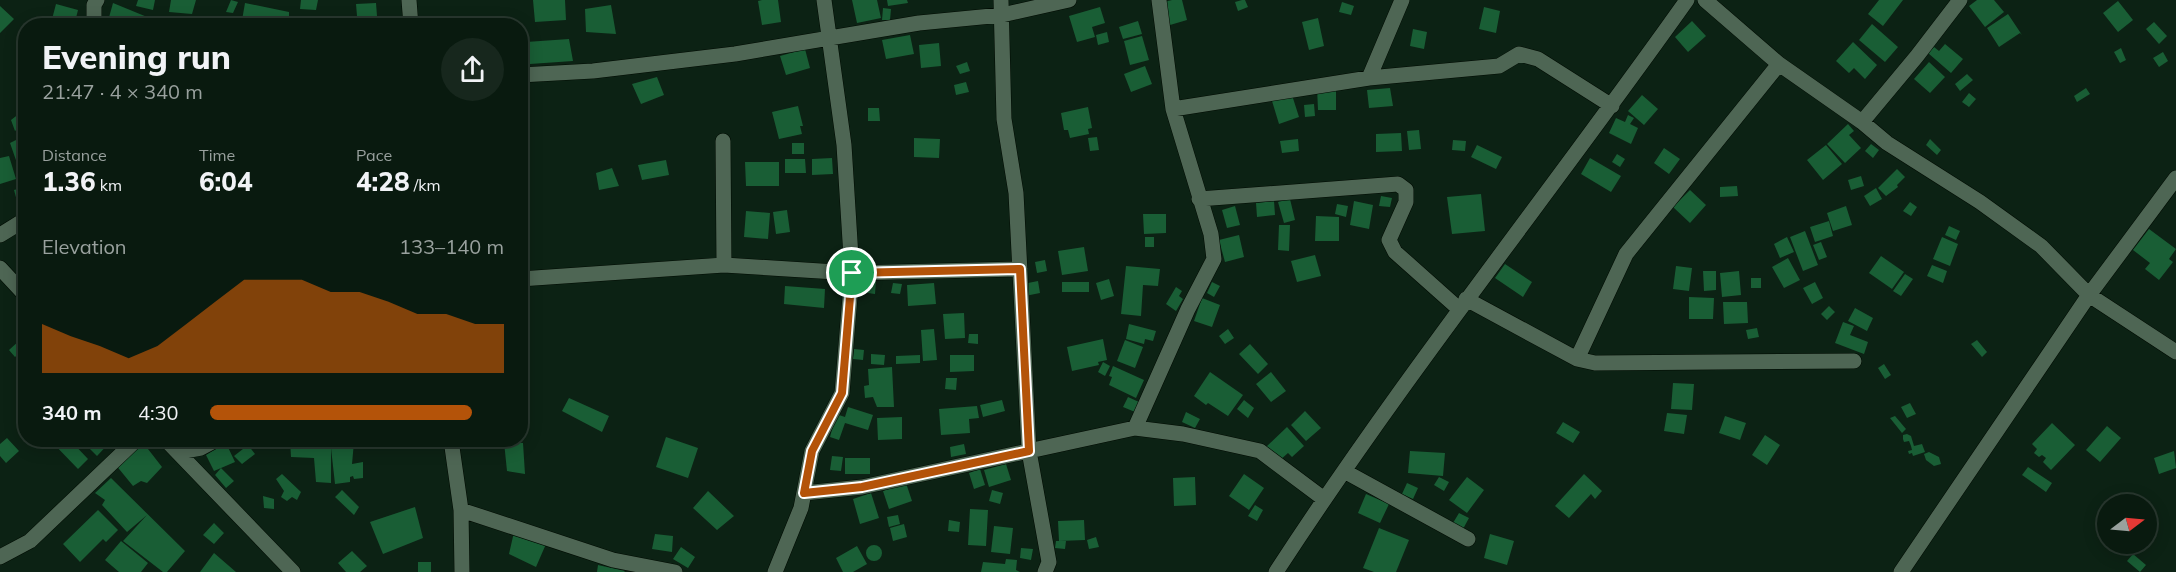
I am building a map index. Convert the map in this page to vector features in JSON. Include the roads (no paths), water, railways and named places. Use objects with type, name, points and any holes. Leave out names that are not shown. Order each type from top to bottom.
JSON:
[{"type":"street","points":[[94,18],[94,4],[97,0]]},
{"type":"street","points":[[409,0],[410,18]]},
{"type":"street","points":[[775,572],[801,508],[812,451],[842,393],[852,273],[844,145],[824,0]]},
{"type":"street","points":[[528,75],[593,71],[735,54],[1002,7],[1069,0]]},
{"type":"street","points":[[1136,428],[1188,309],[1214,259],[1211,234],[1173,109],[1159,0]]},
{"type":"street","points":[[1369,78],[1402,0]]},
{"type":"street","points":[[1276,572],[1324,499],[1462,304],[1612,106],[1687,0]]},
{"type":"street","points":[[1705,0],[1779,64],[1862,122],[1887,143],[1980,202],[2041,246],[2088,294],[2176,352]]},
{"type":"street","points":[[1862,122],[1960,0]]},
{"type":"street","points":[[1002,7],[1004,119],[1016,193],[1029,451],[1049,562],[1045,572]]},
{"type":"street","points":[[1173,109],[1369,78],[1499,66],[1519,54],[1538,59],[1612,106]]},
{"type":"street","points":[[1577,359],[1626,254],[1779,64]]},
{"type":"street","points":[[723,141],[724,265]]},
{"type":"street","points":[[1901,572],[2088,294],[2176,178]]},
{"type":"street","points":[[1199,199],[1398,184],[1406,190],[1406,202],[1389,240],[1395,252],[1462,304],[1577,359],[1595,363],[1854,361]]},
{"type":"street","points":[[0,235],[18,224]]},
{"type":"street","points":[[528,278],[724,265],[852,273],[1020,269]]},
{"type":"street","points":[[0,268],[18,287]]},
{"type":"street","points":[[804,493],[862,487],[1136,428],[1183,434],[1260,451],[1324,499]]},
{"type":"street","points":[[0,557],[30,541],[129,447]]},
{"type":"street","points":[[174,447],[293,572]]},
{"type":"street","points":[[179,452],[203,447]]},
{"type":"street","points":[[452,447],[461,510],[462,572]]},
{"type":"street","points":[[1344,471],[1468,539]]},
{"type":"street","points":[[461,510],[613,560],[675,572]]}]
